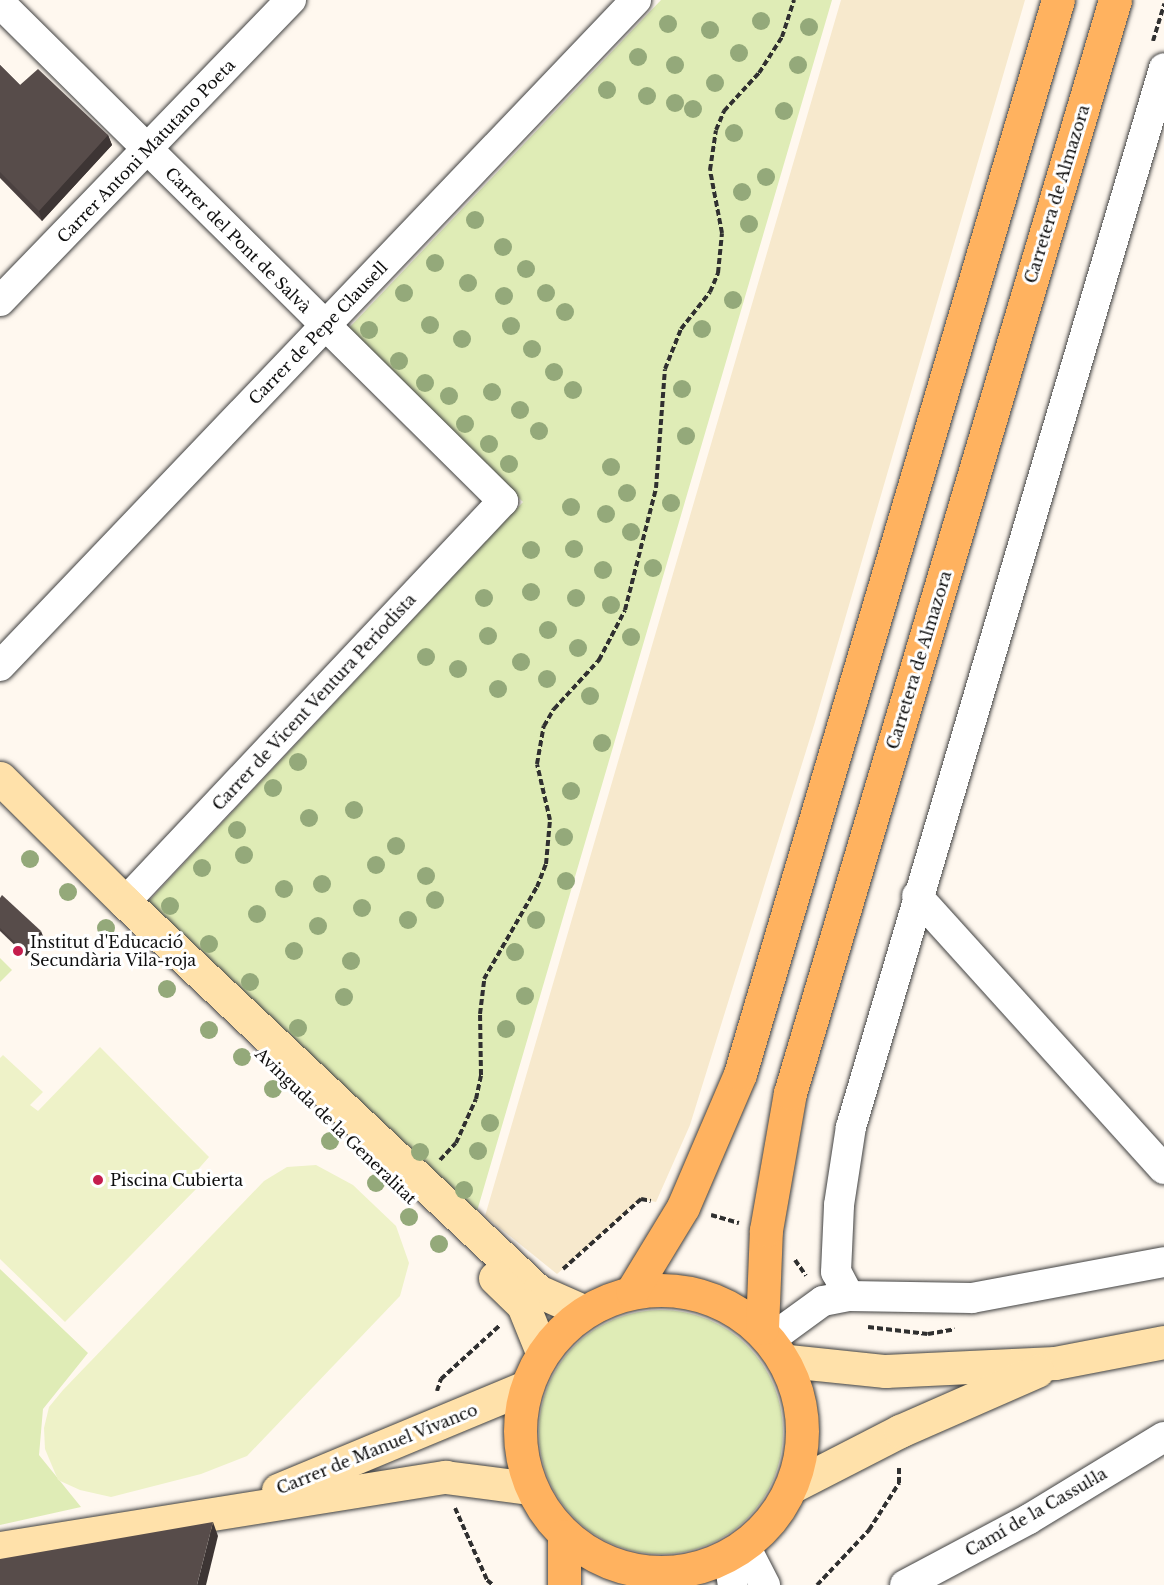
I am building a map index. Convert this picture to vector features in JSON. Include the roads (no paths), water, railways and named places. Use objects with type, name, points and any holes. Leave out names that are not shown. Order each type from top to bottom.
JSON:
[{"type":"main road","points":[[632,1291],[683,1207],[740,1074],[1058,0]]},
{"type":"main road","name":"Carretera de Almazora","points":[[736,1563],[791,1487],[806,1446],[774,1342],[766,1230],[790,1093],[1115,0]]},
{"type":"main road","points":[[736,1563],[680,1579],[619,1568],[564,1536],[530,1488],[518,1438],[525,1387],[542,1352],[583,1311],[632,1291],[701,1293],[774,1342]]},
{"type":"main road","points":[[564,1536],[564,1585]]},
{"type":"street","name":"Carrer Antoni Matutano Poeta","points":[[0,301],[291,0]]},
{"type":"street","name":"Carrer de Pepe Clausell","points":[[0,666],[636,0]]},
{"type":"street","name":"Carrer del Pont de Salvà","points":[[0,3],[503,501]]},
{"type":"street","points":[[849,1296],[836,1272],[839,1205],[851,1127],[1164,68]]},
{"type":"street","name":"Carrer de Vicent Ventura Periodista","points":[[119,907],[503,501]]},
{"type":"street","name":"Avinguda de la Generalitat","points":[[0,778],[119,907],[523,1305],[542,1352]]},
{"type":"street","name":"Avinguda de la Generalitat","points":[[0,804],[119,907],[537,1291],[583,1311]]},
{"type":"street","points":[[918,896],[1164,1169]]},
{"type":"street","points":[[774,1342],[823,1300],[849,1296],[972,1298],[1164,1262]]},
{"type":"street","points":[[774,1342],[885,1371],[1055,1363],[1164,1342]]},
{"type":"street","points":[[791,1487],[900,1431],[1055,1363]]},
{"type":"street","name":"Carrer de Manuel Vivanco","points":[[229,1510],[525,1387]]},
{"type":"street","name":"Camí de la Cassul·la","points":[[905,1585],[1029,1519],[1164,1437]]},
{"type":"street","name":"Carrer de Manuel Vivanco","points":[[0,1548],[445,1477],[530,1488]]},
{"type":"street","points":[[736,1563],[765,1585]]},
{"type":"place","name":"Institut d'Educació Secundària Vila-roja","points":[[18,951]]},
{"type":"place","name":"Piscina Cubierta","points":[[98,1180]]}]
